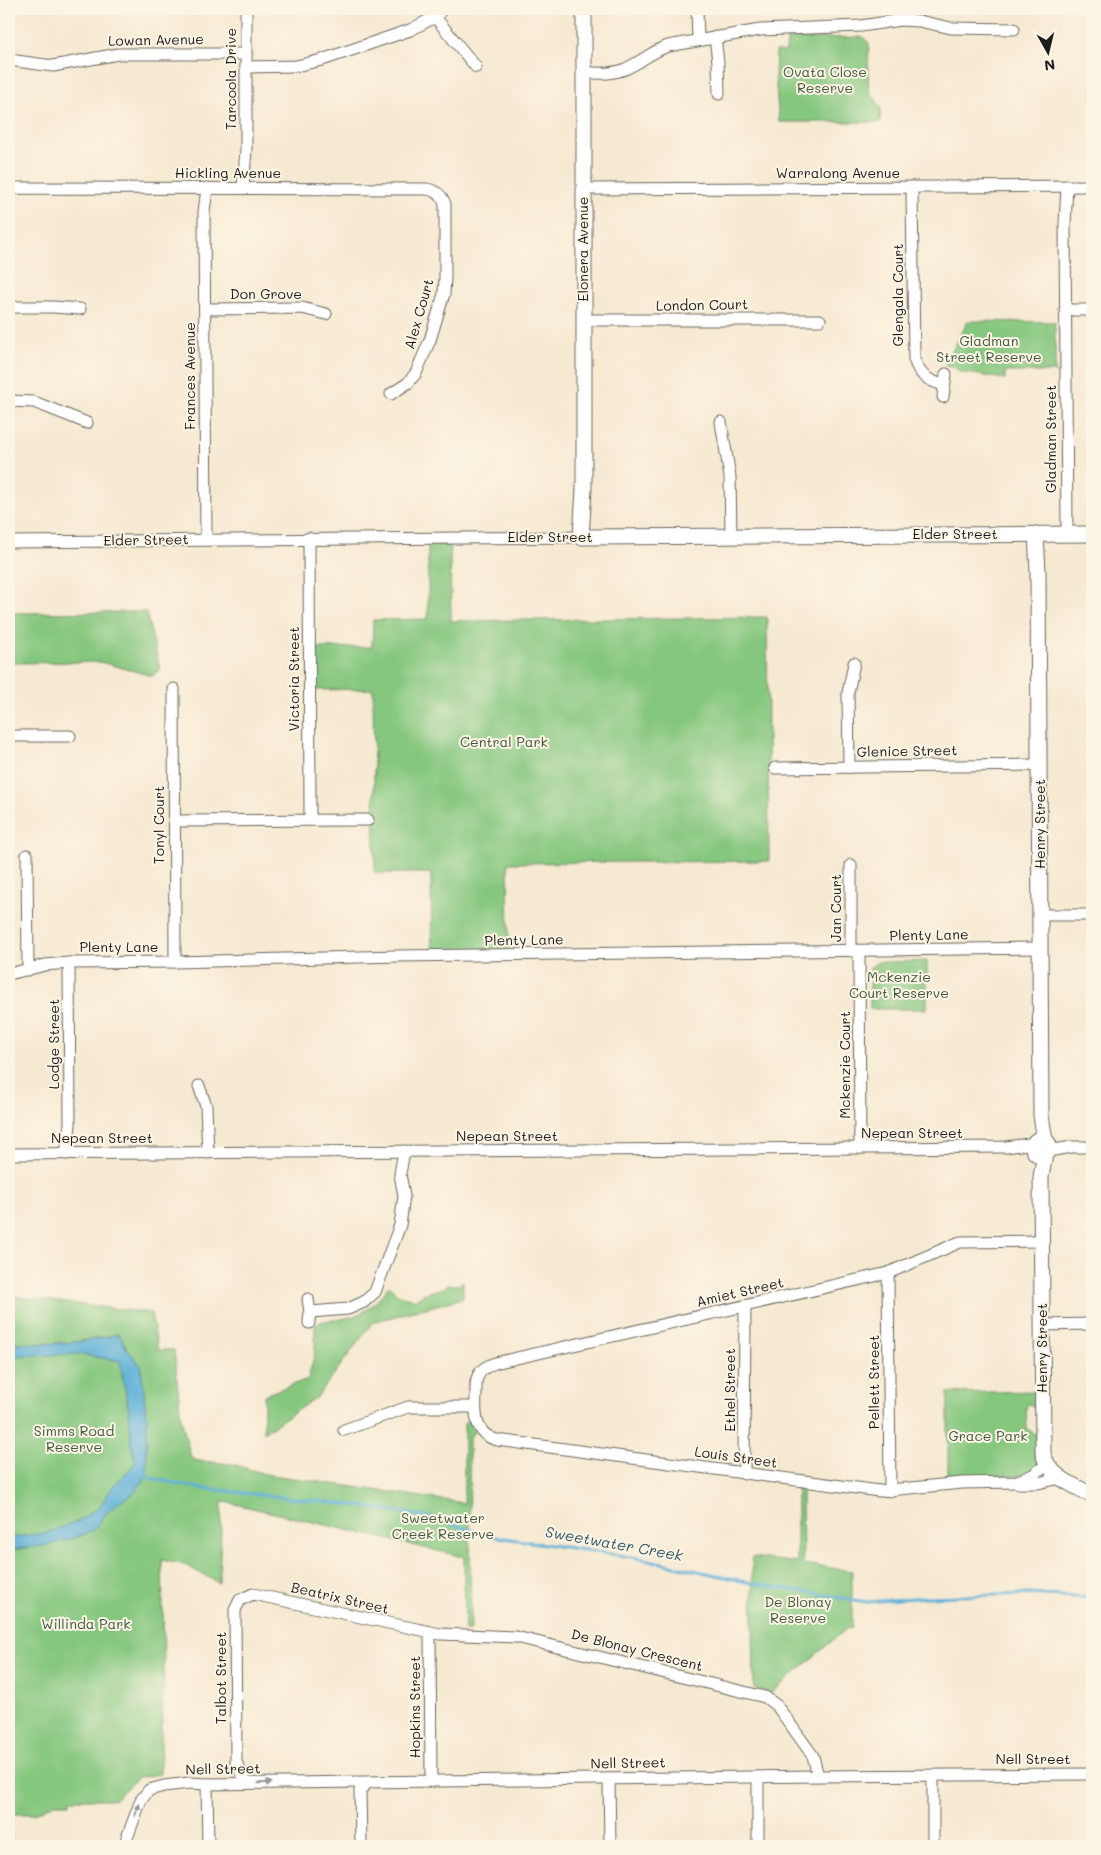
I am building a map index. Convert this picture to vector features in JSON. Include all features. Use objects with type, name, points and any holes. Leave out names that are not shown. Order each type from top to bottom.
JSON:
[{"type":"street","name":"Tarcoola Drive","points":[[246,9],[247,188]]},
{"type":"street","name":"Elonera Avenue","points":[[584,9],[583,320],[585,537]]},
{"type":"street","points":[[697,9],[698,40]]},
{"type":"street","points":[[246,67],[296,66],[322,60],[410,30],[439,13],[476,67]]},
{"type":"street","points":[[585,72],[619,71],[657,49],[760,30],[861,26],[902,20],[919,21],[951,28],[1014,30]]},
{"type":"street","points":[[715,37],[719,94]]},
{"type":"street","name":"Lowan Avenue","points":[[9,60],[53,66],[118,54],[246,54]]},
{"type":"street","name":"Gladman Street","points":[[1064,186],[1067,534]]},
{"type":"street","name":"Warralong Avenue","points":[[584,188],[1092,186]]},
{"type":"street","name":"Glengala Court","points":[[912,187],[914,359],[917,369],[926,379],[932,382],[945,379],[943,396]]},
{"type":"street","name":"Hickling Avenue","points":[[9,190],[19,188],[427,189],[440,194],[443,199]]},
{"type":"street","name":"Frances Avenue","points":[[204,188],[206,539]]},
{"type":"street","name":"Alex Court","points":[[391,394],[408,383],[416,373],[430,340],[444,294],[445,210],[443,199]]},
{"type":"street","points":[[9,307],[80,309]]},
{"type":"street","name":"Don Grove","points":[[205,308],[302,308],[326,314]]},
{"type":"street","points":[[1066,310],[1092,310]]},
{"type":"street","name":"London Court","points":[[583,320],[820,320]]},
{"type":"street","points":[[9,401],[34,402],[87,423]]},
{"type":"street","points":[[721,422],[730,477],[731,536]]},
{"type":"street","name":"Henry Street","points":[[1036,534],[1040,765],[1043,1446],[1047,1464]]},
{"type":"street","name":"Elder Street","points":[[9,542],[309,538],[1092,534]]},
{"type":"street","name":"Victoria Street","points":[[309,538],[310,820]]},
{"type":"street","points":[[849,767],[848,693],[854,663]]},
{"type":"street","name":"Tonyl Court","points":[[174,689],[175,962]]},
{"type":"street","points":[[9,736],[70,736]]},
{"type":"street","name":"Glenice Street","points":[[774,768],[1040,765]]},
{"type":"street","points":[[174,821],[368,820]]},
{"type":"street","points":[[27,855],[28,970]]},
{"type":"street","name":"Jan Court","points":[[851,865],[855,951]]},
{"type":"street","points":[[1040,915],[1092,915]]},
{"type":"street","name":"Plenty Lane","points":[[9,974],[45,965],[69,963],[397,956],[1040,948]]},
{"type":"street","name":"Mckenzie Court","points":[[855,951],[860,1148]]},
{"type":"street","name":"Lodge Street","points":[[69,963],[71,1154]]},
{"type":"street","points":[[199,1086],[206,1106],[208,1153]]},
{"type":"street","name":"Nepean Street","points":[[9,1154],[1092,1147]]},
{"type":"street","points":[[308,1299],[309,1317],[348,1309],[364,1302],[375,1292],[400,1225],[404,1196],[400,1174],[404,1152]]},
{"type":"street","name":"Amiet Street","points":[[475,1408],[477,1378],[483,1369],[495,1363],[888,1273],[960,1242],[1041,1241]]},
{"type":"street","name":"Pellett Street","points":[[888,1273],[890,1490]]},
{"type":"street","name":"Ethel Street","points":[[744,1474],[745,1306]]},
{"type":"street","points":[[1042,1325],[1092,1324]]},
{"type":"street","points":[[344,1430],[408,1407],[475,1408]]},
{"type":"street","name":"Louis Street","points":[[475,1408],[479,1428],[490,1438],[862,1490],[890,1490],[962,1483],[1015,1482],[1028,1484],[1061,1478]]},
{"type":"street","points":[[1047,1464],[1061,1478],[1092,1495]]},
{"type":"street","name":"Louis Street","points":[[1015,1482],[1033,1475],[1047,1464]]},
{"type":"street","name":"Beatrix Street","points":[[244,1597],[252,1594],[259,1595],[430,1632]]},
{"type":"street","name":"Talbot Street","points":[[227,1784],[236,1762],[235,1610],[236,1605],[244,1597]]},
{"type":"street","name":"De Blonay Crescent","points":[[430,1632],[450,1635],[516,1636],[765,1697],[777,1706],[809,1752],[814,1776]]},
{"type":"street","name":"Hopkins Street","points":[[430,1632],[430,1781]]},
{"type":"street","name":"Talbot Street","points":[[236,1762],[246,1784]]},
{"type":"street","name":"Nell Street","points":[[124,1846],[144,1795],[149,1790],[189,1783],[246,1784],[609,1778],[1092,1774]]},
{"type":"street","points":[[933,1775],[934,1846]]},
{"type":"street","points":[[758,1777],[758,1846]]},
{"type":"street","points":[[609,1778],[610,1846]]},
{"type":"street","points":[[361,1846],[360,1790],[369,1782]]},
{"type":"street","points":[[207,1784],[208,1846]]},
{"type":"green space","name":"Ovata Close Reserve","points":[[863,37],[869,43],[869,90],[881,108],[880,122],[779,122],[775,75],[776,51],[786,52],[787,39]]},
{"type":"green space","name":"Gladman Street Reserve","points":[[968,321],[1055,322],[1055,372],[1005,372],[1005,379],[960,372],[954,367],[945,365]]},
{"type":"green space","name":"Central Park","points":[[428,545],[450,545],[451,621],[767,617],[769,861],[508,863],[509,950],[432,951],[431,873],[375,873],[373,689],[315,690],[314,648],[372,647],[373,620],[428,619]]},
{"type":"green space","points":[[146,612],[160,669],[153,676],[100,662],[9,663],[9,613]]},
{"type":"green space","name":"Mckenzie Court Reserve","points":[[927,961],[927,1009],[870,1009],[870,968],[877,962]]},
{"type":"green space","points":[[463,1281],[463,1298],[373,1322],[317,1397],[264,1432],[264,1395],[308,1379],[315,1352],[315,1324],[359,1314],[376,1302],[389,1285],[397,1294],[416,1300],[425,1293],[444,1288],[447,1285],[459,1285]]},
{"type":"green space","points":[[9,1296],[151,1313],[158,1350],[174,1350],[181,1418],[191,1458],[198,1461],[232,1464],[265,1474],[464,1503],[464,1423],[469,1418],[474,1433],[469,1437],[471,1630],[465,1630],[464,1557],[222,1501],[219,1583],[185,1565],[162,1560],[164,1664],[160,1774],[137,1778],[115,1799],[71,1799],[70,1803],[55,1803],[34,1814],[11,1814],[11,1846],[9,1846],[9,1347],[128,1350],[119,1334],[92,1340],[64,1343],[9,1342]]},
{"type":"green space","name":"Grace Park","points":[[1036,1391],[1036,1408],[1029,1404],[1026,1407],[1027,1429],[1037,1435],[1037,1466],[1026,1476],[948,1476],[948,1393]]},
{"type":"green space","name":"De Blonay Reserve","points":[[797,1486],[802,1487],[803,1564],[852,1571],[852,1628],[846,1629],[770,1694],[754,1688],[752,1557],[797,1563]]},
{"type":"water","points":[[119,1334],[127,1349],[141,1366],[147,1419],[147,1476],[134,1493],[119,1502],[105,1514],[94,1530],[75,1538],[43,1546],[9,1550],[9,1538],[46,1533],[79,1521],[101,1505],[113,1486],[133,1466],[135,1461],[120,1361],[78,1354],[12,1356],[9,1355],[9,1342],[64,1343],[92,1340]]},
{"type":"waterway","name":"Sweetwater Creek","points":[[145,1472],[150,1478],[199,1488],[353,1505],[424,1516],[491,1536],[644,1559],[752,1583],[867,1602],[926,1597],[1030,1594],[1092,1598]]},
{"type":"park label","name":"Simms Road Reserve","points":[[74,1439]]},
{"type":"park label","name":"Sweetwater Creek Reserve","points":[[443,1526]]},
{"type":"park label","name":"Willinda Park","points":[[86,1624]]}]
